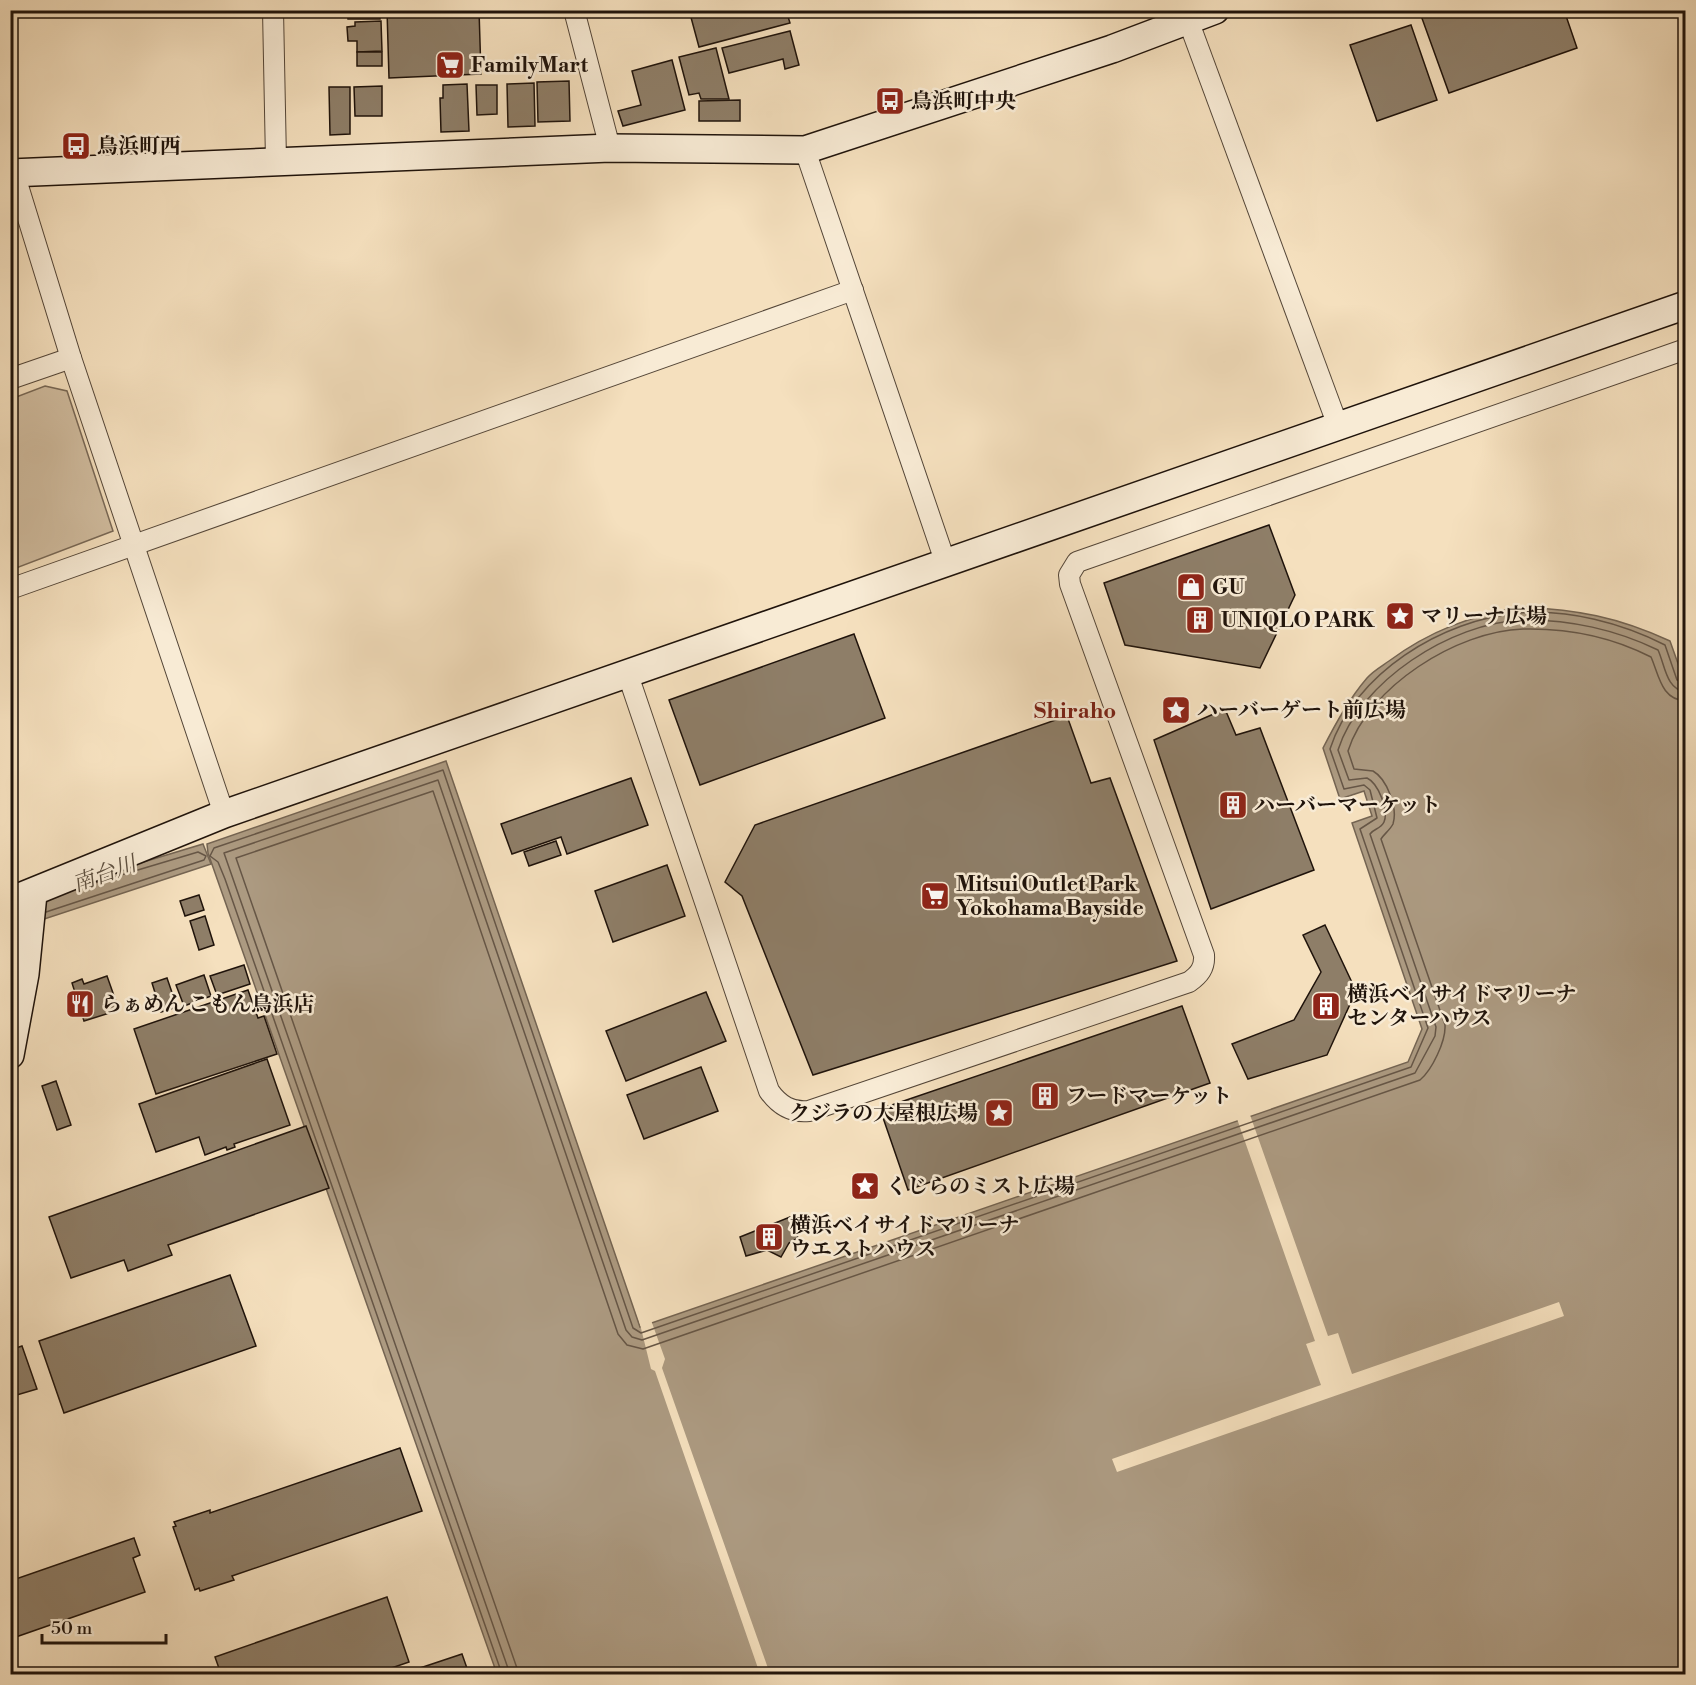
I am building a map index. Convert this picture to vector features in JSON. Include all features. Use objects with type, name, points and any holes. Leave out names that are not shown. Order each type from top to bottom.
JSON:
[{"type":"street","points":[[273,10],[276,161]]},
{"type":"street","points":[[574,10],[610,148]]},
{"type":"street","points":[[224,814],[133,546],[12,173],[610,148],[805,150],[1112,49],[1215,10]]},
{"type":"street","points":[[1188,20],[1338,426]]},
{"type":"street","points":[[805,150],[946,564]]},
{"type":"street","points":[[10,589],[853,290]]},
{"type":"street","points":[[10,1055],[25,974],[22,897],[224,814],[1686,305]]},
{"type":"street","points":[[628,675],[769,1090],[776,1101],[789,1109],[809,1112],[1189,982],[1199,975],[1205,963],[1070,584],[1069,575],[1077,562],[1686,349]]},
{"type":"street","points":[[10,379],[71,358]]},
{"type":"shaded area","points":[[45,386],[67,391],[113,531],[11,570],[11,399]]},
{"type":"water","points":[[1519,607],[1578,612],[1614,620],[1670,641],[1686,686],[1685,1674],[497,1674],[208,853],[207,844],[446,761],[640,1327],[1408,1062],[1422,1029],[1352,823],[1372,816],[1364,791],[1340,799],[1323,748],[1354,694],[1378,669],[1435,633],[1467,620]]},
{"type":"water","points":[[203,844],[211,864],[11,930],[11,902]]},
{"type":"pier","points":[[1249,1112],[1328,1336],[1338,1333],[1352,1374],[1559,1302],[1564,1316],[1117,1472],[1112,1459],[1321,1385],[1306,1344],[1315,1341],[1236,1116]]},
{"type":"pier","points":[[638,1316],[641,1323],[651,1320],[665,1359],[662,1368],[770,1674],[760,1674],[655,1371],[651,1369]]},
{"type":"building","points":[[347,10],[380,10],[380,19],[348,19]]},
{"type":"building","points":[[387,10],[479,10],[481,74],[389,78]]},
{"type":"building","points":[[689,10],[786,10],[790,23],[699,47]]},
{"type":"building","points":[[1419,10],[1564,10],[1577,48],[1449,93]]},
{"type":"building","points":[[381,21],[382,51],[357,52],[357,41],[348,41],[347,27],[355,26],[355,22]]},
{"type":"building","points":[[1411,25],[1437,100],[1377,121],[1350,45]]},
{"type":"building","points":[[790,31],[799,65],[785,69],[783,59],[729,73],[722,48]]},
{"type":"building","points":[[716,48],[729,99],[701,99],[699,93],[689,95],[679,57]]},
{"type":"building","points":[[357,52],[382,52],[382,66],[357,66]]},
{"type":"building","points":[[672,60],[685,110],[623,126],[618,111],[641,105],[632,71]]},
{"type":"building","points":[[569,81],[570,121],[538,122],[537,82]]},
{"type":"building","points":[[534,83],[535,126],[508,127],[507,84]]},
{"type":"building","points":[[467,84],[469,131],[441,132],[440,98],[443,98],[443,85]]},
{"type":"building","points":[[476,85],[497,85],[497,114],[477,115]]},
{"type":"building","points":[[382,86],[382,116],[355,116],[354,87]]},
{"type":"building","points":[[329,87],[350,87],[350,134],[330,135]]},
{"type":"building","points":[[740,100],[740,121],[699,121],[699,101]]},
{"type":"building","name":"UNIQLO PARK","points":[[1269,525],[1295,595],[1260,668],[1125,645],[1104,583]]},
{"type":"building","points":[[854,634],[885,718],[700,785],[669,700]]},
{"type":"building","name":"ハーバーマーケット","points":[[1225,709],[1236,735],[1260,728],[1314,870],[1211,909],[1154,740]]},
{"type":"building","points":[[1067,716],[1091,783],[1110,778],[1177,961],[813,1075],[742,896],[725,882],[755,825]]},
{"type":"building","points":[[631,778],[648,825],[567,854],[561,837],[512,854],[501,824]]},
{"type":"building","points":[[556,841],[561,855],[529,866],[524,852]]},
{"type":"building","points":[[667,865],[685,916],[613,942],[595,891]]},
{"type":"building","points":[[199,895],[204,910],[185,916],[180,901]]},
{"type":"building","points":[[205,916],[214,945],[199,950],[190,921]]},
{"type":"building","name":"横浜ベイサイドマリーナ センターハウス","points":[[1325,925],[1356,991],[1327,1055],[1248,1079],[1232,1044],[1294,1020],[1321,972],[1303,935]]},
{"type":"building","points":[[244,965],[250,984],[217,995],[210,976]]},
{"type":"building","points":[[204,975],[211,996],[184,1006],[176,985]]},
{"type":"building","points":[[107,976],[119,1010],[84,1021],[72,983],[82,979],[84,984]]},
{"type":"building","points":[[167,978],[177,1007],[161,1012],[152,983]]},
{"type":"building","points":[[248,990],[258,1018],[264,1016],[277,1054],[156,1094],[134,1029]]},
{"type":"building","points":[[706,992],[726,1041],[626,1081],[606,1031]]},
{"type":"building","name":"フードマーケット","points":[[1182,1006],[1210,1083],[908,1190],[880,1109]]},
{"type":"building","points":[[267,1059],[290,1125],[234,1144],[235,1147],[227,1150],[226,1147],[205,1155],[199,1137],[156,1152],[139,1104]]},
{"type":"building","points":[[701,1067],[718,1111],[644,1139],[627,1095]]},
{"type":"building","points":[[56,1081],[71,1125],[57,1130],[42,1086]]},
{"type":"building","points":[[306,1126],[329,1188],[168,1245],[172,1255],[128,1271],[124,1260],[71,1278],[49,1217]]},
{"type":"building","name":"横浜ベイサイドマリーナ ウエストハウス","points":[[790,1217],[798,1238],[789,1243],[781,1257],[767,1250],[746,1256],[740,1237]]},
{"type":"building","points":[[230,1275],[256,1346],[64,1413],[39,1341]]},
{"type":"building","points":[[22,1346],[37,1389],[10,1397],[10,1350]]},
{"type":"building","points":[[400,1448],[422,1511],[232,1576],[234,1580],[200,1591],[199,1588],[195,1590],[173,1527],[176,1526],[174,1522],[210,1510],[210,1513]]},
{"type":"building","points":[[134,1538],[140,1555],[133,1558],[145,1592],[13,1638],[10,1630],[10,1581]]},
{"type":"building","points":[[387,1597],[409,1662],[374,1674],[221,1674],[215,1657]]},
{"type":"building","points":[[462,1654],[469,1674],[402,1674]]},
{"type":"place","name":"FamilyMart","points":[[450,65]]},
{"type":"place","name":"鳥浜町中央","points":[[890,101]]},
{"type":"place","name":"鳥浜町西","points":[[76,146]]},
{"type":"place","name":"GU","points":[[1191,587]]},
{"type":"place","name":"マリーナ広場","points":[[1400,616]]},
{"type":"place","name":"UNIQLO PARK","points":[[1200,620]]},
{"type":"place","name":"ハーバーゲート前広場","points":[[1176,710]]},
{"type":"place","name":"ハーバーマーケット","points":[[1233,805]]},
{"type":"place","name":"Mitsui Outlet Park Yokohama Bayside","points":[[935,896]]},
{"type":"place","name":"らぁめん こもん鳥浜店","points":[[80,1004]]},
{"type":"place","name":"横浜ベイサイドマリーナ センターハウス","points":[[1326,1006]]},
{"type":"place","name":"フードマーケット","points":[[1045,1096]]},
{"type":"place","name":"クジラの大屋根広場","points":[[999,1113]]},
{"type":"place","name":"くじらのミスト広場","points":[[865,1186]]},
{"type":"place","name":"横浜ベイサイドマリーナ ウエストハウス","points":[[769,1237]]},
{"type":"district","name":"Shiraho","points":[[1075,710]]},
{"type":"water label","name":"南台川","points":[[104,873]]}]
